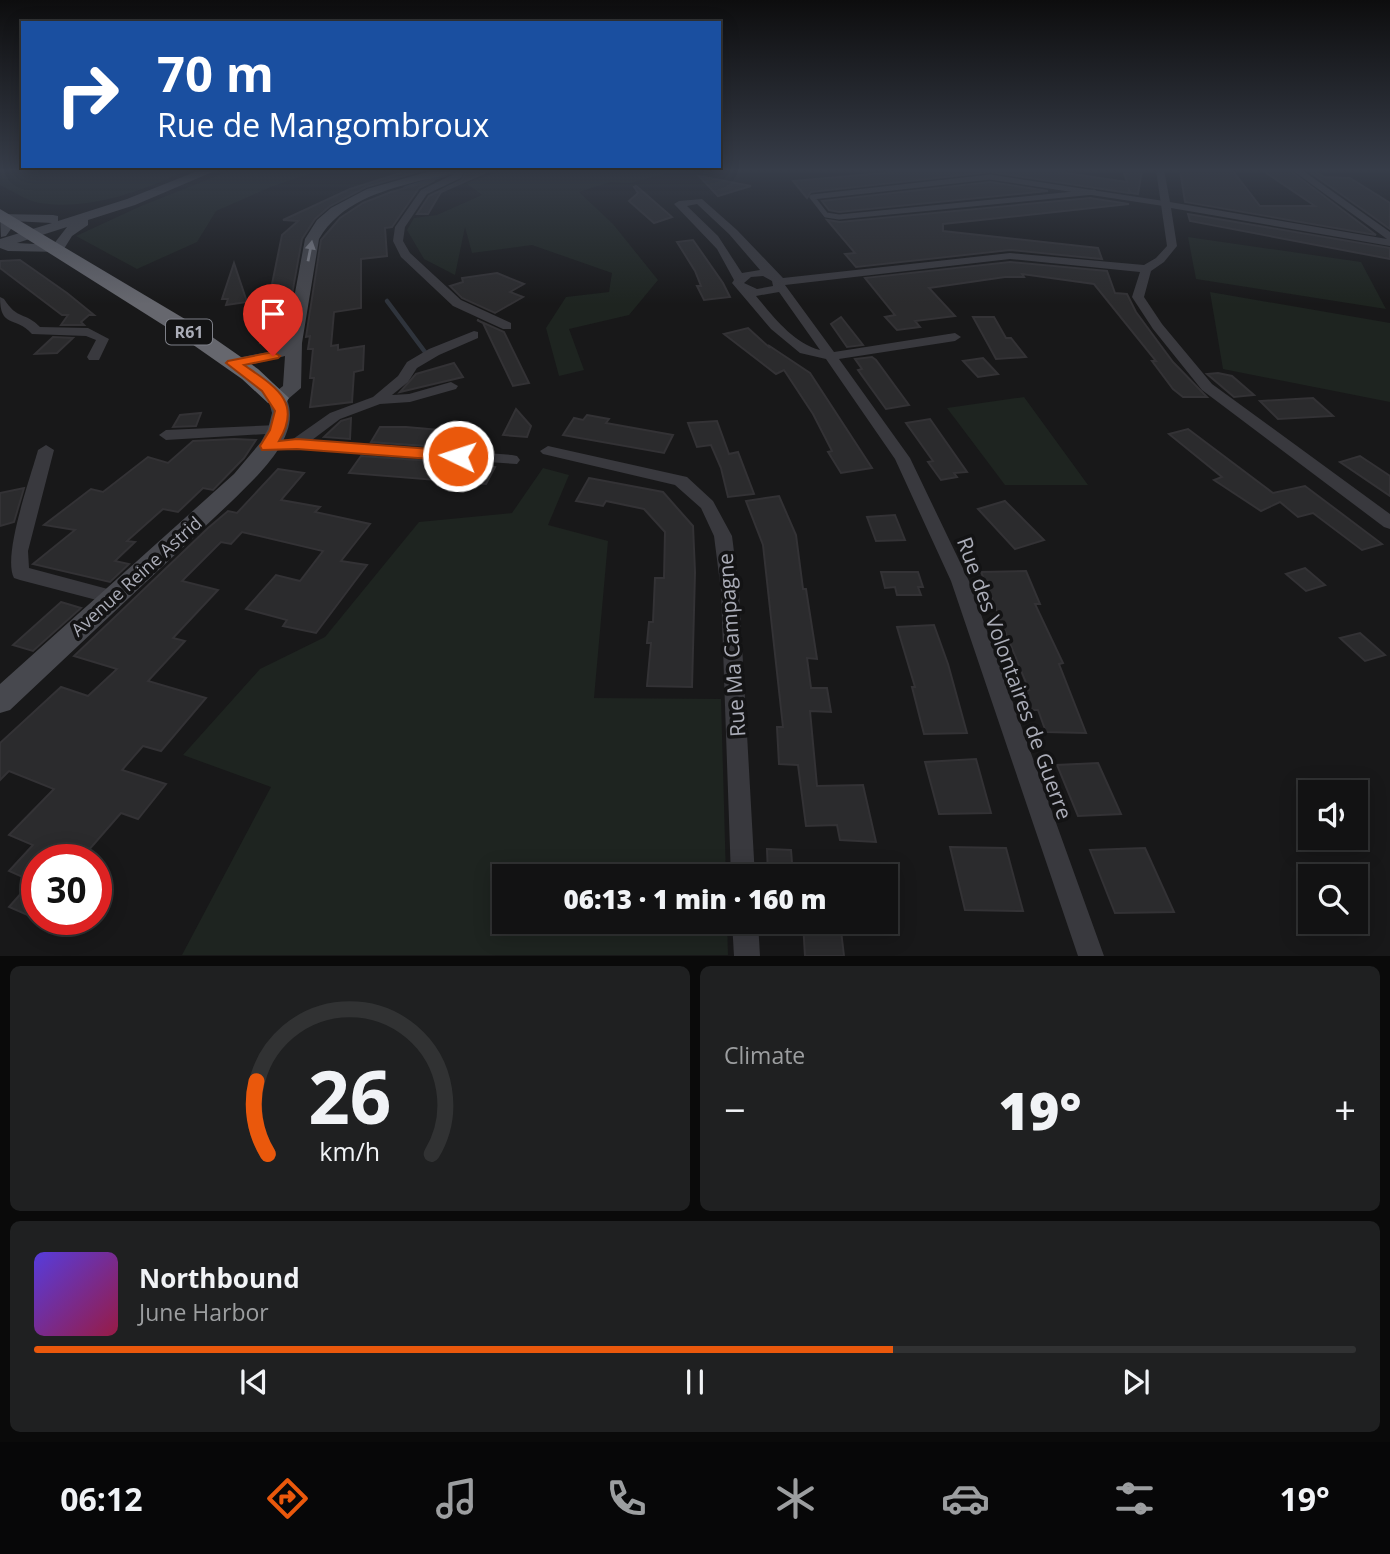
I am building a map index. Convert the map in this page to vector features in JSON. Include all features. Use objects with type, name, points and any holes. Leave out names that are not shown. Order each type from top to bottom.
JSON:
[{"type":"highway","name":"R61","points":[[2,222],[33,233],[165,316],[233,363],[277,398]]},
{"type":"main road","points":[[2,222],[85,215]]},
{"type":"main road","points":[[0,246],[91,215]]},
{"type":"main road","points":[[0,246],[57,249],[67,233],[94,215]]},
{"type":"main road","points":[[273,438],[282,411],[277,398],[292,388],[294,343],[312,239],[316,229],[333,215]]},
{"type":"main road","points":[[233,363],[273,356],[294,343]]},
{"type":"main road","name":"Avenue Reine Astrid","points":[[0,701],[217,501],[273,438]]},
{"type":"street","points":[[408,215],[400,227],[398,241],[405,256],[457,303],[507,326]]},
{"type":"street","name":"Rue des Volontaires de Guerre","points":[[691,215],[715,235],[731,258],[742,284],[775,326],[805,350],[831,356],[955,337]]},
{"type":"street","name":"Rue des Volontaires de Guerre","points":[[714,215],[780,284],[902,458],[960,580],[1091,956]]},
{"type":"street","points":[[1168,215],[1172,246],[1146,270],[1138,297],[1157,326],[1207,387],[1390,523]]},
{"type":"street","points":[[1228,215],[1390,243]]},
{"type":"street","points":[[1359,215],[1390,237]]},
{"type":"street","points":[[715,235],[733,232]]},
{"type":"street","points":[[742,284],[768,292],[780,284],[1010,256],[1146,270]]},
{"type":"street","points":[[742,284],[755,273],[770,274]]},
{"type":"street","points":[[2,307],[15,319],[30,324],[36,331],[88,332],[103,339],[94,357]]},
{"type":"street","points":[[378,400],[403,379],[412,365],[434,352],[474,335]]},
{"type":"street","points":[[297,444],[335,416],[378,400],[410,398],[451,386]]},
{"type":"street","points":[[166,435],[273,438],[297,444],[512,460]]},
{"type":"street","points":[[46,450],[19,551],[20,573],[112,597]]},
{"type":"street","name":"Rue Ma Campagne","points":[[548,451],[648,471],[681,481],[707,505],[723,536],[730,592],[742,864]]},
{"type":"street","points":[[746,934],[747,956]]},
{"type":"lane","points":[[826,215],[839,217],[863,215]]},
{"type":"shaded area","points":[[122,215],[214,215],[197,242],[137,269],[76,236]]},
{"type":"shaded area","points":[[437,215],[603,215],[658,280],[629,315],[569,329],[584,370],[559,376],[546,328],[566,297],[609,292],[612,273],[532,245],[472,253],[465,227],[455,275],[424,259],[407,230],[414,218]]},
{"type":"shaded area","points":[[1188,237],[1361,262],[1386,309],[1196,279]]},
{"type":"shaded area","points":[[1210,292],[1390,323],[1390,402],[1223,369]]},
{"type":"shaded area","points":[[1024,397],[1088,485],[1005,485],[947,408]]},
{"type":"shaded area","points":[[543,468],[569,475],[548,525],[608,541],[594,698],[721,699],[726,864],[492,864],[492,934],[727,934],[728,955],[182,955],[271,787],[183,755],[260,669],[325,637],[419,522],[512,513]]},
{"type":"building","points":[[295,215],[320,215],[302,239],[284,339],[260,343],[282,235],[298,221],[283,220]]},
{"type":"building","points":[[345,215],[401,215],[392,227],[385,228],[387,256],[361,259],[361,308],[334,312],[331,346],[338,345],[338,350],[364,346],[363,370],[354,372],[352,402],[310,407],[314,378],[310,378],[313,349],[308,349],[310,336],[306,337],[321,240]]},
{"type":"building","points":[[644,215],[669,215],[672,217],[654,223]]},
{"type":"building","points":[[917,215],[1030,215],[943,224],[943,231],[1098,248],[1102,259],[1010,250],[856,267],[845,254],[855,253],[827,220],[840,222]]},
{"type":"building","points":[[1188,215],[1390,248],[1390,259],[1190,221]]},
{"type":"building","points":[[1258,215],[1349,215],[1376,235]]},
{"type":"building","points":[[1370,215],[1390,215],[1390,229]]},
{"type":"building","points":[[693,240],[730,297],[704,300],[697,286],[701,286],[695,271],[677,242]]},
{"type":"building","points":[[20,260],[94,315],[89,315],[81,322],[84,325],[61,325],[68,315],[62,315],[0,268],[0,261]]},
{"type":"building","points":[[1010,262],[1107,271],[1115,293],[1127,294],[1136,312],[1173,362],[1207,397],[1183,397],[1173,389],[1152,361],[1156,361],[1094,284],[1022,274],[1024,277],[1005,277],[929,288],[955,316],[915,321],[920,327],[897,330],[885,317],[895,315],[865,278]]},
{"type":"building","points":[[234,263],[247,302],[226,305],[228,299],[222,299]]},
{"type":"building","points":[[497,273],[524,284],[510,292],[523,297],[495,313],[462,298],[450,286],[463,282],[462,278]]},
{"type":"building","points":[[841,317],[863,345],[847,347],[831,324]]},
{"type":"building","points":[[973,317],[994,317],[1006,338],[1011,338],[1026,357],[996,359]]},
{"type":"building","points":[[477,320],[504,332],[529,383],[513,386],[483,323]]},
{"type":"building","points":[[748,328],[770,348],[768,345],[810,373],[872,468],[841,473],[828,452],[832,451],[813,414],[784,370],[776,374],[724,334]]},
{"type":"building","points":[[53,337],[73,338],[57,353],[35,354]]},
{"type":"building","points":[[872,357],[909,405],[886,409],[858,370],[862,369],[855,359]]},
{"type":"building","points":[[983,358],[998,374],[978,377],[963,361]]},
{"type":"building","points":[[454,363],[463,377],[400,392],[416,374]]},
{"type":"building","points":[[1207,374],[1232,376],[1254,395],[1234,397]]},
{"type":"building","points":[[1313,398],[1333,416],[1278,419],[1260,401]]},
{"type":"building","points":[[516,409],[531,426],[527,437],[503,435]]},
{"type":"building","points":[[201,413],[196,426],[173,427],[180,415]]},
{"type":"building","points":[[587,415],[609,419],[606,423],[673,435],[664,453],[563,435],[574,418],[583,420]]},
{"type":"building","points":[[351,418],[350,439],[324,437],[341,421]]},
{"type":"building","points":[[930,419],[967,472],[954,473],[957,477],[941,480],[928,462],[933,461],[906,423]]},
{"type":"building","points":[[717,421],[729,454],[738,452],[754,494],[728,497],[721,468],[711,445],[697,447],[688,423]]},
{"type":"building","points":[[380,427],[476,433],[467,449],[371,442]]},
{"type":"building","points":[[1188,429],[1273,493],[1305,486],[1382,544],[1362,550],[1313,513],[1298,517],[1280,502],[1261,511],[1214,480],[1222,477],[1169,434]]},
{"type":"building","points":[[256,440],[244,458],[213,490],[203,488],[178,512],[163,509],[127,541],[135,542],[115,561],[129,564],[110,582],[33,564],[75,530],[44,525],[91,489],[103,492],[148,457],[168,463],[193,441]]},
{"type":"building","points":[[361,456],[495,467],[486,484],[349,473]]},
{"type":"building","points":[[1360,456],[1390,476],[1390,496],[1340,462]]},
{"type":"building","points":[[278,469],[304,473],[281,500],[320,507],[315,512],[370,524],[341,561],[367,565],[316,633],[283,626],[287,620],[246,609],[276,575],[300,581],[323,551],[242,532],[231,544],[221,542],[182,581],[218,590],[173,638],[185,641],[148,681],[206,698],[161,751],[143,746],[122,770],[166,784],[138,819],[121,813],[94,844],[31,844],[9,835],[54,789],[9,771],[0,780],[0,743],[61,687],[88,696],[117,669],[74,656],[208,528],[228,511],[237,513]]},
{"type":"building","points":[[589,478],[663,492],[693,526],[695,572],[692,687],[647,686],[651,643],[647,643],[649,622],[653,622],[655,578],[664,578],[665,532],[644,509],[606,501],[603,506],[576,501]]},
{"type":"building","points":[[24,488],[14,522],[0,526],[0,493]]},
{"type":"building","points":[[779,496],[796,535],[803,589],[806,589],[817,659],[807,658],[811,688],[827,688],[831,712],[810,711],[817,786],[863,785],[876,842],[840,840],[837,825],[806,826],[798,765],[779,764],[777,727],[783,727],[763,545],[746,501]]},
{"type":"building","points":[[1005,501],[1044,540],[1015,549],[978,509]]},
{"type":"building","points":[[895,515],[905,540],[876,541],[867,517]]},
{"type":"building","points":[[1305,568],[1325,585],[1306,591],[1286,574]]},
{"type":"building","points":[[1026,571],[1040,604],[1035,604],[1063,663],[1059,664],[1086,733],[1046,732],[1038,710],[1032,710],[1025,690],[1029,690],[981,572]]},
{"type":"building","points":[[881,572],[918,572],[923,587],[918,587],[921,595],[897,595],[895,587],[885,588]]},
{"type":"building","points":[[61,602],[81,608],[33,651],[13,645]]},
{"type":"building","points":[[934,625],[967,733],[924,734],[912,687],[915,687],[897,627]]},
{"type":"building","points":[[1360,633],[1385,655],[1365,661],[1340,638]]},
{"type":"building","points":[[976,759],[991,813],[939,814],[925,762]]},
{"type":"building","points":[[1098,763],[1121,814],[1078,816],[1057,765]]},
{"type":"building","points":[[950,847],[1006,848],[1023,911],[965,910]]},
{"type":"building","points":[[1145,848],[1174,912],[1115,913],[1090,850]]},
{"type":"building","points":[[767,849],[791,850],[792,864],[768,864]]},
{"type":"building","points":[[21,858],[21,876],[9,871]]},
{"type":"building","points":[[21,893],[21,912],[9,907]]},
{"type":"building","points":[[804,934],[841,934],[844,956],[805,956]]},
{"type":"waterway","points":[[387,301],[425,352]]},
{"type":"route","points":[[273,356],[233,363],[277,398],[282,411],[278,430],[267,446],[297,444],[458,456]]}]
